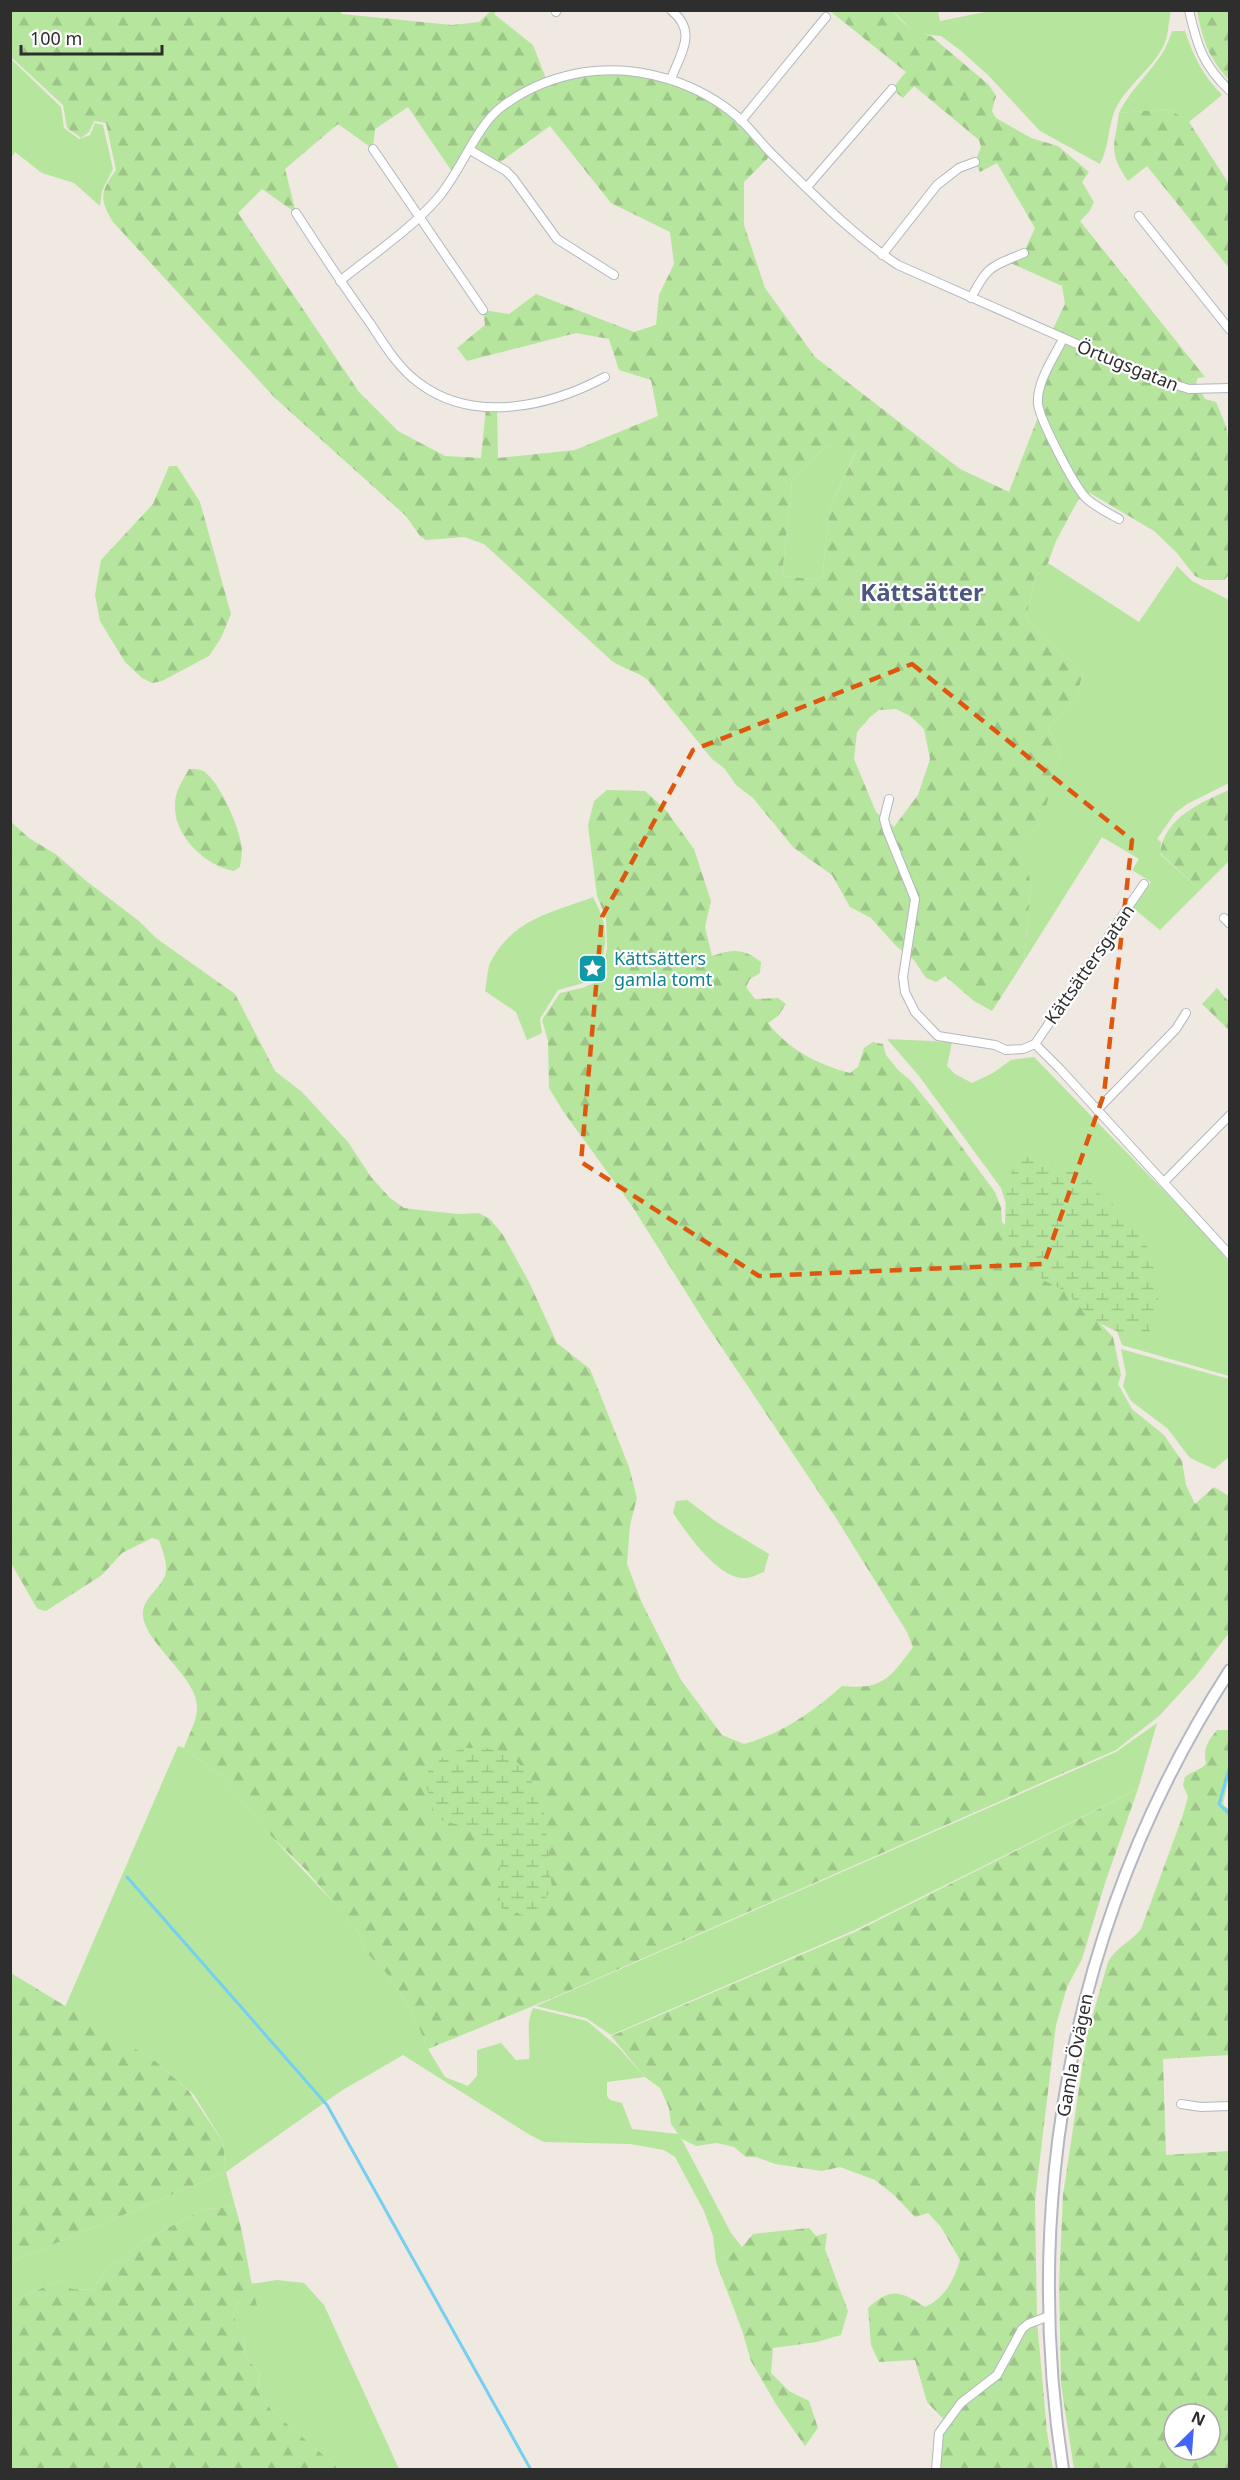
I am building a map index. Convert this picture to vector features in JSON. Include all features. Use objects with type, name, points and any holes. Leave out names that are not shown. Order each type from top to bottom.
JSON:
[{"type":"main road","name":"Gamla Övägen","points":[[1063,2469],[1049,2351],[1049,2239],[1060,2125],[1074,2043],[1096,1958],[1126,1871],[1160,1792],[1230,1671]]},
{"type":"street","points":[[671,10],[685,25],[687,33],[671,79]]},
{"type":"street","points":[[1189,10],[1196,43],[1206,65],[1230,91]]},
{"type":"street","points":[[741,121],[826,17]]},
{"type":"street","name":"Örtugsgatan","points":[[340,281],[437,199],[471,150],[485,124],[498,110],[547,81],[596,70],[636,72],[671,79],[713,100],[741,121],[807,187],[882,255],[898,265],[1154,378],[1189,389],[1230,388]]},
{"type":"street","points":[[807,187],[892,89]]},
{"type":"street","points":[[373,149],[483,310]]},
{"type":"street","points":[[471,150],[506,171],[513,178],[557,240],[614,275]]},
{"type":"street","points":[[882,255],[937,185],[959,168],[975,162]]},
{"type":"street","points":[[296,213],[340,281],[402,368],[419,383],[447,399],[468,406],[519,405],[568,394],[605,377]]},
{"type":"street","points":[[1139,216],[1230,330]]},
{"type":"street","points":[[970,298],[983,274],[989,268],[1024,253]]},
{"type":"street","name":"Örtugsgatan","points":[[1063,339],[1040,388],[1038,405],[1045,425],[1078,489],[1086,498],[1119,519]]},
{"type":"street","name":"Kättsättersgatan","points":[[889,799],[884,819],[915,899],[903,977],[905,992],[922,1022],[938,1036],[995,1045],[1006,1050],[1023,1049],[1035,1044],[1144,884]]},
{"type":"street","points":[[1098,1110],[1176,1029],[1186,1013]]},
{"type":"street","name":"Kättsättersgatan","points":[[1035,1044],[1230,1255]]},
{"type":"street","points":[[1164,1182],[1230,1115]]},
{"type":"street","points":[[1181,2103],[1201,2107],[1230,2106]]},
{"type":"street","points":[[936,2469],[939,2433],[961,2403],[997,2375],[1022,2329],[1028,2324],[1049,2316]]},
{"type":"highlighted area","points":[[912,664],[1132,840],[1104,1094],[1044,1264],[759,1276],[581,1162],[602,917],[693,750]]},
{"type":"green space","points":[[339,10],[342,14],[452,25],[479,22],[491,11],[497,10],[494,14],[533,45],[547,81],[596,70],[671,79],[722,105],[772,154],[744,182],[744,225],[765,288],[815,357],[960,469],[1009,492],[1040,412],[1038,397],[1063,339],[1051,333],[1065,304],[1062,286],[1006,261],[1024,252],[1035,228],[997,163],[980,172],[975,162],[981,147],[979,140],[914,86],[903,98],[892,89],[906,72],[830,11],[893,11],[909,27],[931,36],[989,85],[996,96],[992,111],[996,118],[1031,138],[1058,146],[1089,172],[1082,182],[1094,202],[1089,212],[1080,221],[1205,377],[1198,378],[1196,383],[1205,399],[1216,402],[1226,426],[1230,447],[1229,575],[1224,580],[1204,580],[1195,576],[1176,552],[1154,531],[1090,493],[1078,500],[1056,541],[1048,563],[1035,577],[1026,617],[1046,639],[1083,672],[1077,696],[1048,729],[1060,751],[1043,819],[1026,840],[1022,850],[1031,884],[1024,961],[992,1011],[974,1001],[945,976],[936,982],[926,978],[914,960],[896,946],[871,918],[850,907],[832,875],[794,848],[753,798],[737,786],[724,768],[712,759],[648,680],[612,661],[484,544],[464,537],[426,540],[420,536],[406,516],[275,398],[113,222],[105,207],[103,196],[116,170],[106,123],[94,121],[89,132],[81,138],[67,128],[63,105],[11,57],[11,11]],"holes":[[[408,107],[455,176],[470,150],[496,165],[550,126],[611,203],[670,232],[674,264],[659,295],[656,325],[634,332],[536,294],[509,314],[483,310],[485,325],[457,348],[467,361],[576,333],[609,339],[619,370],[651,380],[658,416],[575,450],[498,458],[497,407],[486,407],[481,458],[445,456],[398,431],[359,392],[238,213],[262,189],[296,213],[285,169],[338,124],[373,149],[375,129]],[[826,446],[856,452],[830,507],[822,580],[782,576],[792,481]],[[896,709],[910,716],[924,729],[930,759],[918,795],[894,827],[876,812],[854,759],[857,732],[879,710]]]},
{"type":"green space","points":[[995,10],[1171,11],[1163,47],[1115,110],[1100,164],[1040,131],[988,75],[960,50],[941,36],[920,34],[911,29],[893,11],[938,11],[940,21]]},
{"type":"green space","points":[[1197,11],[1229,11],[1229,80],[1207,48]]},
{"type":"green space","points":[[1172,31],[1185,31],[1200,66],[1222,95],[1189,122],[1169,109],[1119,113],[1162,53]]},
{"type":"green space","points":[[11,59],[61,107],[64,128],[79,139],[90,135],[95,123],[103,125],[113,169],[102,191],[100,206],[74,183],[42,173],[15,152],[11,158]]},
{"type":"green space","points":[[1169,109],[1189,122],[1229,184],[1229,268],[1147,166],[1128,181],[1117,162],[1114,148],[1119,113]]},
{"type":"green space","points":[[826,446],[856,451],[830,507],[822,580],[782,576],[792,481]]},
{"type":"green space","points":[[169,466],[177,466],[200,502],[231,614],[221,638],[209,656],[162,681],[152,683],[142,678],[125,662],[100,621],[95,595],[101,560],[153,504]]},
{"type":"green space","points":[[1048,563],[1139,622],[1177,566],[1192,581],[1229,600],[1229,783],[1187,804],[1175,813],[1157,839],[1161,842],[1160,854],[1200,890],[1160,930],[1133,908],[1151,882],[1132,870],[1139,859],[1102,837],[1024,961],[1031,884],[1021,851],[1026,840],[1042,820],[1060,751],[1048,729],[1077,696],[1083,672],[1046,639],[1026,617],[1035,577]]},
{"type":"green space","points":[[189,769],[197,769],[207,774],[223,796],[233,816],[242,849],[240,867],[234,871],[212,863],[202,856],[185,838],[179,827],[175,799]]},
{"type":"green space","points":[[607,790],[645,791],[665,809],[694,849],[711,901],[705,927],[712,956],[738,951],[749,954],[761,962],[760,973],[750,979],[746,987],[755,999],[778,998],[786,1004],[778,1016],[768,1023],[776,1033],[804,1055],[850,1073],[858,1067],[864,1048],[873,1042],[883,1044],[886,1055],[933,1108],[995,1192],[1001,1207],[1002,1222],[1113,1337],[1121,1375],[1118,1384],[1132,1409],[1164,1435],[1182,1461],[1186,1485],[1195,1504],[1214,1487],[1229,1496],[1229,1633],[1195,1677],[1159,1716],[1116,1750],[562,1994],[428,2049],[412,2011],[388,1975],[367,1953],[357,1930],[305,1869],[269,1834],[222,1776],[184,1748],[196,1718],[196,1698],[184,1677],[150,1634],[143,1615],[147,1601],[164,1578],[166,1571],[159,1540],[152,1538],[122,1553],[102,1575],[46,1611],[38,1609],[35,1605],[11,1563],[10,821],[29,838],[57,855],[85,880],[139,921],[156,938],[235,994],[275,1071],[302,1092],[348,1142],[371,1177],[390,1198],[404,1208],[458,1214],[479,1213],[490,1219],[503,1235],[529,1282],[557,1343],[590,1369],[629,1467],[637,1498],[630,1525],[627,1564],[642,1603],[681,1680],[722,1735],[744,1744],[758,1740],[796,1721],[842,1686],[867,1686],[884,1680],[898,1667],[913,1647],[907,1632],[836,1518],[704,1321],[632,1206],[549,1088],[548,1041],[542,1020],[560,993],[602,980],[607,947],[606,918],[597,896],[588,825],[594,801]]},
{"type":"green space","points":[[1229,790],[1229,861],[1200,890],[1160,853],[1163,840],[1176,821],[1186,813]]},
{"type":"green space","points":[[593,897],[605,928],[605,946],[598,979],[558,990],[540,1019],[542,1033],[527,1040],[516,1012],[485,991],[490,963],[510,936],[522,927],[547,913]]},
{"type":"green space","points":[[1217,988],[1229,1002],[1229,1030],[1202,1004]]},
{"type":"green space","points":[[887,1039],[952,1042],[947,1066],[955,1074],[972,1083],[993,1073],[1011,1060],[1034,1057],[1203,1231],[1229,1262],[1229,1376],[1122,1345],[1117,1331],[1083,1299],[1011,1219],[1001,1188],[919,1076]]},
{"type":"green space","points":[[1031,1155],[1063,1167],[1091,1182],[1099,1194],[1109,1198],[1122,1220],[1143,1238],[1155,1263],[1159,1306],[1149,1333],[1120,1333],[1093,1320],[1065,1291],[1043,1280],[1018,1253],[1005,1229],[1006,1185],[1015,1165]]},
{"type":"green space","points":[[1121,1349],[1229,1379],[1229,1457],[1214,1469],[1190,1458],[1167,1428],[1131,1401],[1123,1386],[1126,1374]]},
{"type":"green space","points":[[687,1500],[718,1523],[769,1554],[764,1572],[748,1578],[735,1577],[714,1564],[673,1513],[676,1501]]},
{"type":"green space","points":[[1157,1723],[1138,1789],[855,1930],[611,2035],[586,2018],[536,2006],[1116,1752]]},
{"type":"green space","points":[[1217,1730],[1230,1730],[1229,1776],[1223,1804],[1230,1812],[1229,2055],[1163,2059],[1166,2155],[1229,2151],[1229,2469],[1074,2469],[1061,2384],[1059,2284],[1063,2195],[1087,2035],[1108,1962],[1141,1929],[1182,1818],[1188,1797],[1183,1785],[1185,1777],[1206,1764],[1208,1742]]},
{"type":"green space","points":[[178,1746],[222,1776],[269,1834],[357,1930],[367,1953],[388,1975],[412,2011],[428,2049],[445,2077],[468,2086],[477,2076],[477,2050],[501,2043],[516,2060],[529,2059],[529,2026],[533,2008],[587,2021],[618,2047],[645,2077],[607,2082],[607,2096],[610,2100],[622,2103],[632,2129],[679,2134],[731,2233],[742,2247],[716,2262],[713,2236],[704,2211],[675,2157],[664,2150],[630,2144],[544,2142],[403,2055],[341,2091],[226,2172],[223,2142],[194,2095],[154,2060],[65,2007]]},
{"type":"green space","points":[[464,1748],[487,1748],[507,1752],[527,1772],[543,1803],[552,1889],[539,1907],[525,1916],[501,1908],[498,1887],[500,1865],[494,1842],[471,1828],[436,1819],[427,1789],[428,1770],[447,1754]]},
{"type":"green space","points":[[1138,1789],[1105,1883],[1082,1959],[1067,1987],[1056,2025],[1035,2200],[1037,2321],[1047,2432],[1053,2469],[936,2469],[939,2433],[947,2423],[927,2402],[915,2360],[879,2362],[871,2345],[868,2308],[890,2294],[909,2297],[925,2307],[938,2299],[952,2281],[960,2260],[941,2227],[928,2213],[915,2217],[894,2195],[875,2180],[840,2167],[822,2171],[775,2164],[756,2157],[746,2157],[734,2147],[717,2143],[696,2146],[682,2139],[671,2124],[669,2108],[660,2088],[645,2077],[611,2036],[857,1931]]},
{"type":"green space","points":[[11,1973],[154,2060],[188,2090],[223,2142],[226,2172],[11,2262]]},
{"type":"green space","points":[[226,2172],[235,2206],[201,2210],[141,2243],[104,2272],[93,2290],[72,2289],[60,2280],[11,2302],[11,2262]]},
{"type":"green space","points":[[235,2206],[258,2309],[253,2319],[238,2302],[233,2313],[244,2343],[245,2357],[260,2372],[257,2390],[272,2411],[336,2466],[336,2469],[11,2469],[11,2302],[60,2280],[72,2289],[93,2290],[104,2272],[141,2243],[201,2210]]},
{"type":"green space","points":[[809,2228],[816,2236],[827,2233],[825,2249],[848,2311],[841,2335],[817,2342],[773,2348],[771,2373],[789,2391],[809,2401],[818,2428],[805,2446],[777,2406],[751,2361],[742,2330],[716,2262],[742,2247],[753,2234]]},
{"type":"green space","points":[[277,2280],[304,2283],[324,2305],[399,2469],[336,2469],[336,2466],[272,2411],[257,2390],[260,2372],[245,2357],[244,2343],[233,2313],[238,2302],[253,2318],[257,2309],[250,2284]]},
{"type":"waterway","points":[[1230,1766],[1219,1804],[1230,1815]]},
{"type":"waterway","points":[[127,1877],[327,2105],[531,2470]]},
{"type":"place","name":"Kättsätters gamla tomt","points":[[593,968]]},
{"type":"district","name":"Kättsätter","points":[[922,591]]}]
